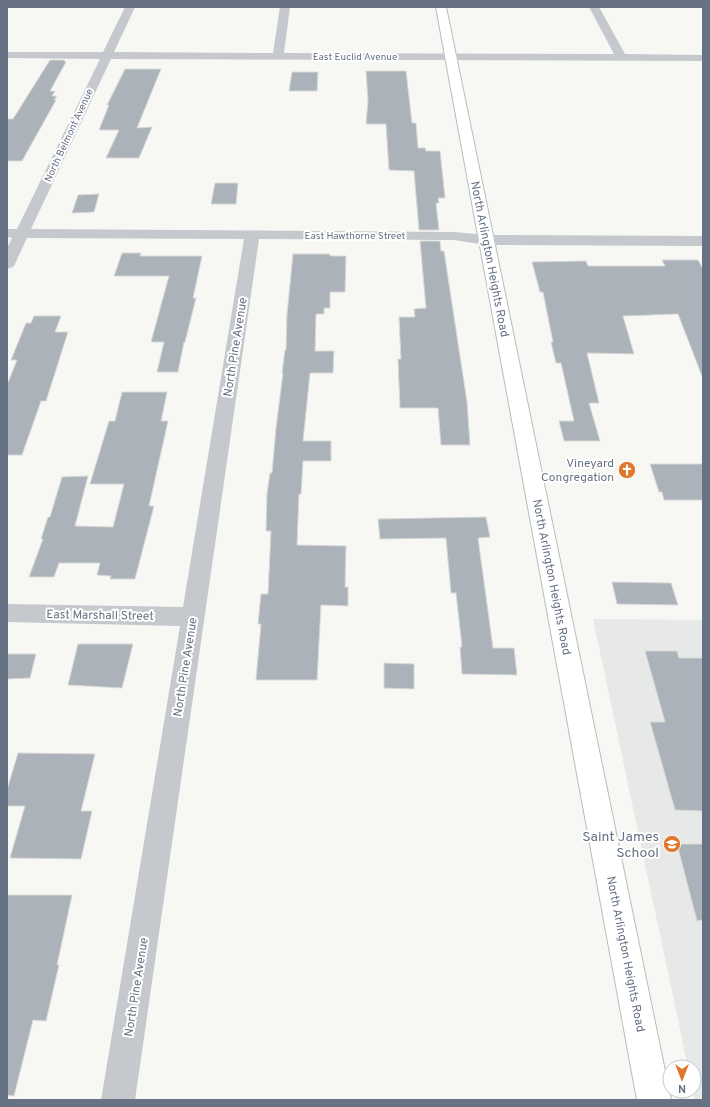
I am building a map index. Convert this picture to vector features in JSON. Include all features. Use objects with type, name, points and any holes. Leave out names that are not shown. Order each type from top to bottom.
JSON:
[{"type":"main road","name":"North Arlington Heights Road","points":[[441,7],[654,1100]]},
{"type":"street","name":"North Belmont Avenue","points":[[7,264],[130,7]]},
{"type":"street","points":[[278,56],[285,7]]},
{"type":"street","points":[[594,7],[621,57]]},
{"type":"street","name":"East Euclid Avenue","points":[[7,55],[703,58]]},
{"type":"street","name":"East Hawthorne Street","points":[[7,233],[454,236],[486,240],[703,241]]},
{"type":"street","name":"North Pine Avenue","points":[[118,1100],[252,235]]},
{"type":"street","name":"East Marshall Street","points":[[7,613],[193,617]]},
{"type":"shaded area","name":"Saint James School","points":[[593,619],[703,620],[703,1100],[695,1099],[702,1099],[702,1059],[686,1059]]},
{"type":"building","points":[[50,60],[63,60],[66,62],[50,91],[55,91],[52,96],[57,96],[54,100],[56,100],[22,161],[7,161],[7,119],[13,119]]},
{"type":"building","points":[[125,69],[161,69],[137,128],[152,127],[139,158],[106,158],[119,130],[99,130],[109,105],[107,105]]},
{"type":"building","points":[[366,71],[406,71],[412,123],[416,123],[418,148],[425,148],[426,151],[440,151],[445,198],[438,198],[439,203],[436,203],[439,230],[419,230],[414,171],[389,170],[386,124],[366,124],[368,101]]},
{"type":"building","points":[[292,72],[318,72],[317,91],[289,91]]},
{"type":"building","points":[[215,183],[238,183],[236,204],[211,204]]},
{"type":"building","points":[[99,194],[94,212],[72,213],[78,195]]},
{"type":"building","points":[[420,241],[440,241],[441,251],[444,251],[467,402],[470,445],[441,445],[438,408],[400,408],[398,359],[401,359],[399,317],[415,317],[414,309],[426,308]]},
{"type":"building","points":[[122,253],[141,253],[140,256],[202,256],[193,298],[196,298],[184,342],[178,372],[157,372],[164,342],[151,342],[169,276],[114,276]]},
{"type":"building","points":[[293,254],[330,254],[330,256],[346,256],[345,292],[330,292],[330,308],[324,308],[324,314],[316,314],[315,351],[334,351],[333,373],[310,373],[303,441],[331,441],[331,461],[303,461],[301,494],[299,494],[297,545],[346,546],[345,587],[348,587],[348,606],[321,605],[317,680],[256,680],[261,624],[258,624],[261,594],[268,594],[271,531],[266,531],[267,494],[270,473],[272,473],[282,373],[286,350],[287,314]]},
{"type":"building","points":[[662,260],[698,260],[703,269],[703,375],[702,376],[678,314],[623,316],[634,354],[587,353],[599,403],[589,403],[600,441],[564,441],[559,421],[574,421],[561,363],[556,363],[543,292],[540,292],[532,262],[586,261],[588,266],[665,266]]},
{"type":"building","points":[[34,316],[61,316],[55,332],[68,332],[46,401],[41,401],[22,455],[7,455],[7,385],[17,360],[11,360],[26,323],[31,323]]},
{"type":"building","points":[[122,392],[167,392],[161,421],[168,421],[149,506],[154,506],[135,579],[110,579],[111,576],[97,575],[100,563],[59,563],[54,577],[29,577],[43,539],[41,539],[48,517],[50,517],[62,477],[88,476],[75,526],[113,527],[124,484],[90,484],[109,421],[115,421]]},
{"type":"building","points":[[650,464],[703,464],[703,500],[664,500],[662,492],[659,492]]},
{"type":"building","points":[[486,517],[490,537],[478,538],[493,648],[514,648],[517,675],[462,674],[460,647],[462,647],[456,593],[451,593],[446,538],[380,539],[378,519]]},
{"type":"building","points":[[612,582],[671,583],[678,605],[617,604]]},
{"type":"building","points":[[78,644],[133,644],[122,688],[68,685]]},
{"type":"building","points":[[645,651],[677,651],[679,658],[703,658],[703,811],[675,810],[650,722],[665,722]]},
{"type":"building","points":[[7,654],[36,654],[30,678],[7,679]]},
{"type":"building","points":[[384,663],[414,664],[414,689],[384,688]]},
{"type":"building","points":[[18,753],[95,754],[81,811],[92,811],[81,859],[10,858],[25,806],[7,806],[7,790]]},
{"type":"building","points":[[677,844],[703,844],[703,920],[697,921]]},
{"type":"building","points":[[7,895],[72,895],[57,965],[59,965],[46,1021],[33,1020],[14,1096],[7,1095]]},
{"type":"place","name":"Vineyard Congregation","points":[[627,470]]},
{"type":"place","name":"Saint James School","points":[[672,844]]}]
